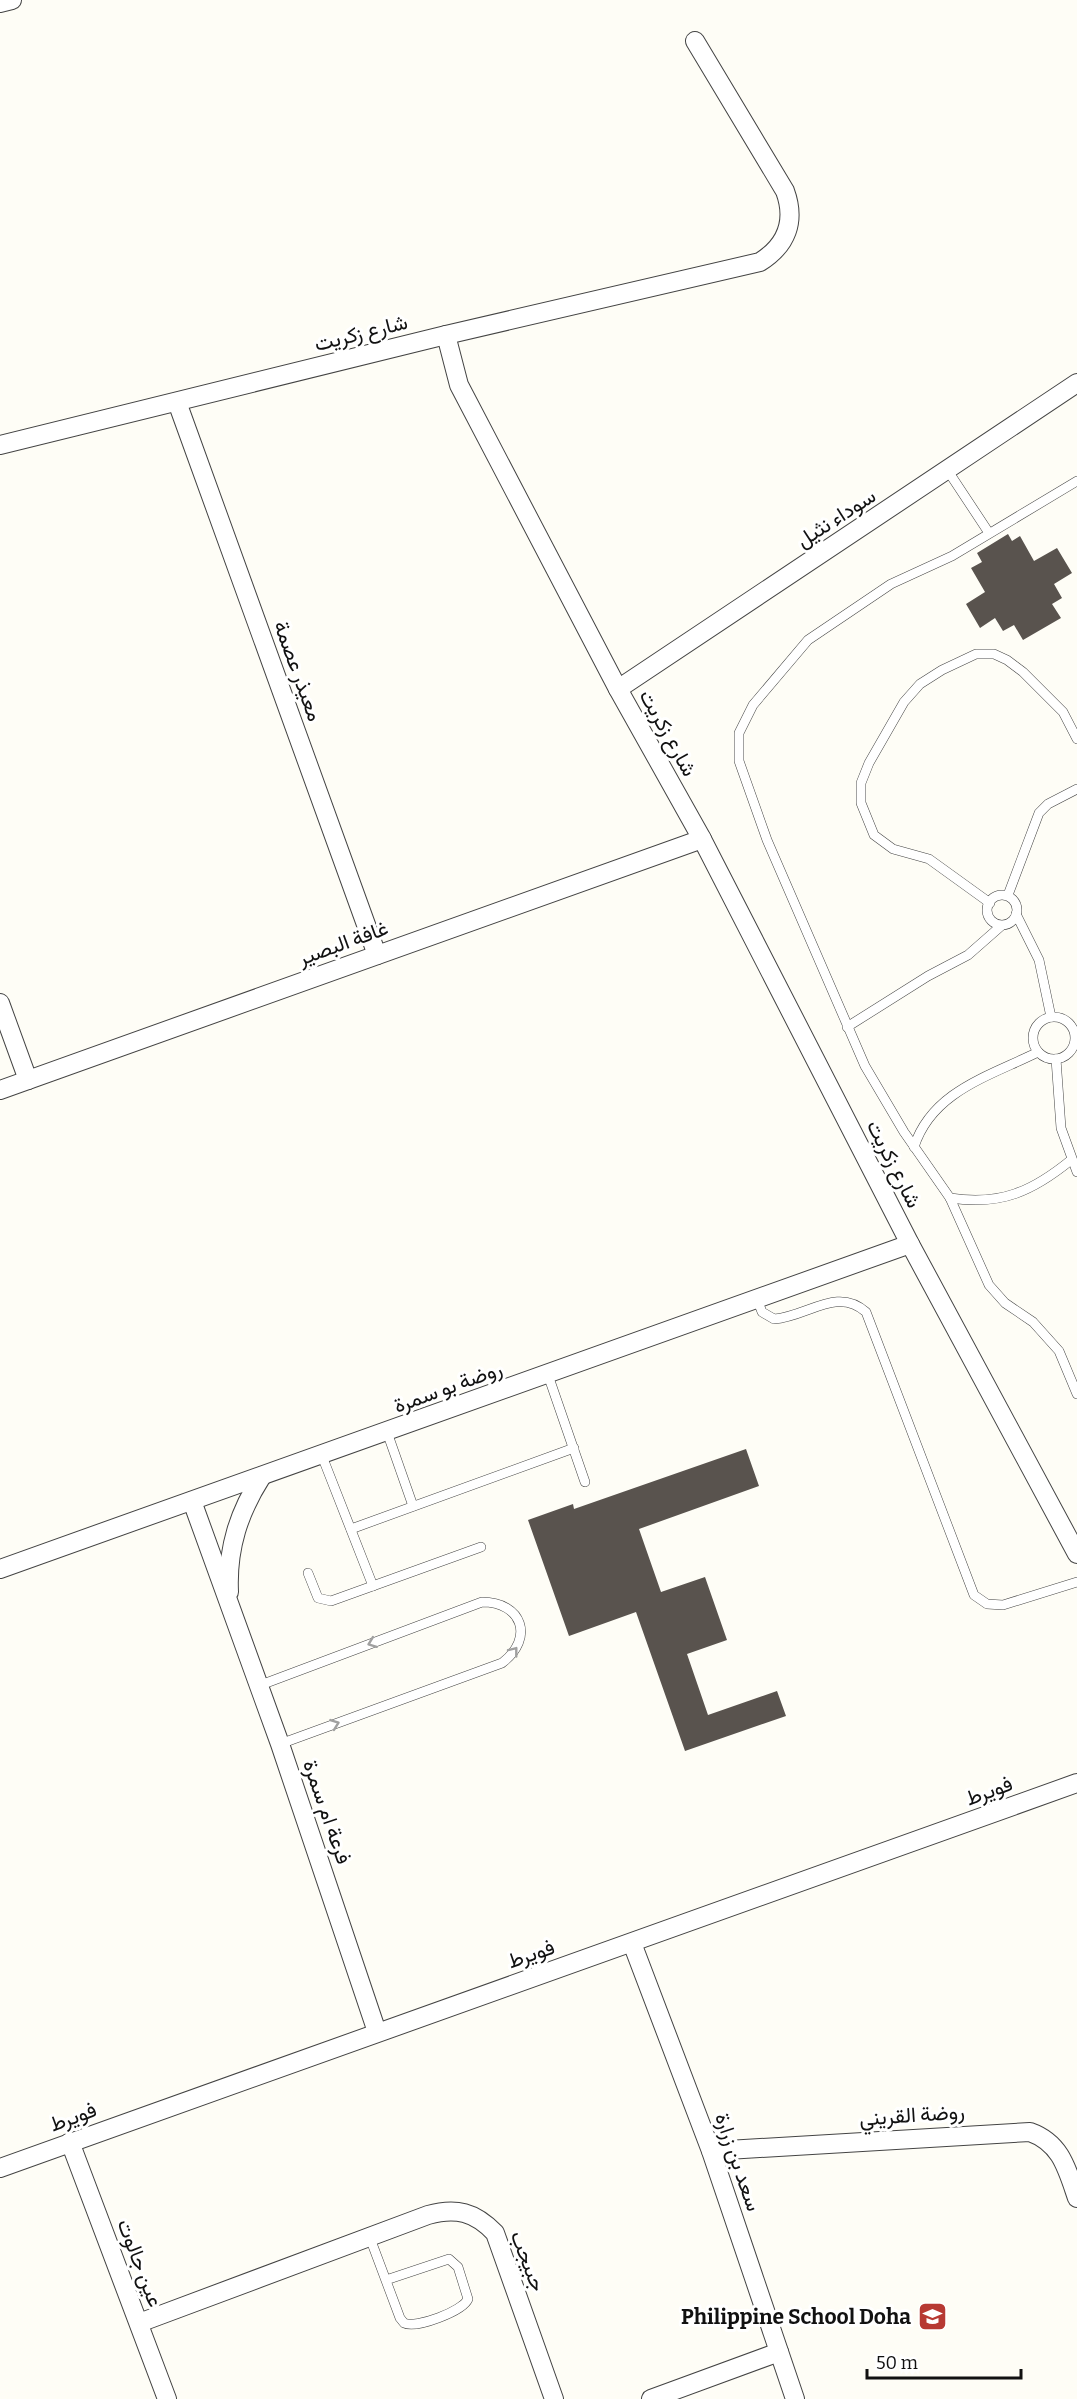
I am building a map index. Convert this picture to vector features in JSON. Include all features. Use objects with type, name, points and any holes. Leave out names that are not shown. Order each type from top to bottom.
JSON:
[{"type":"street","points":[[0,3],[12,0]]},
{"type":"street","points":[[446,335],[748,266],[760,262],[779,247],[785,238],[791,215],[785,191],[695,41]]},
{"type":"street","name":"شارع زكريت","points":[[0,445],[446,335],[459,385],[618,689],[702,839],[910,1244],[1077,1554]]},
{"type":"street","name":"سوداء نثيل","points":[[618,689],[1077,383]]},
{"type":"street","name":"معيذر عصمة","points":[[177,402],[377,955]]},
{"type":"street","name":"غافة البصير","points":[[0,1090],[702,839]]},
{"type":"street","points":[[0,1003],[28,1080]]},
{"type":"street","name":"روضة بو سمرة","points":[[0,1569],[322,1456],[910,1244]]},
{"type":"street","name":"فرعة ام سمرة","points":[[229,1608],[228,1573],[233,1538],[244,1505],[262,1476]]},
{"type":"street","name":"فرعة ام سمرة","points":[[192,1501],[280,1744],[378,2032]]},
{"type":"street","name":"فويرط","points":[[0,2168],[1077,1783]]},
{"type":"street","name":"سعد بن زرارة","points":[[632,1943],[711,2151],[795,2399]]},
{"type":"street","name":"روضة القريني","points":[[711,2151],[1030,2132],[1041,2136],[1059,2151],[1077,2198]]},
{"type":"street","name":"عين جالوت","points":[[70,2142],[167,2399]]},
{"type":"street","name":"جبيجب","points":[[139,2323],[446,2210],[465,2211],[482,2219],[495,2233],[554,2399]]},
{"type":"street","points":[[651,2399],[778,2352]]},
{"type":"lane","points":[[948,471],[989,533]]},
{"type":"lane","points":[[1077,481],[952,556],[891,584],[808,640],[753,705],[739,733],[739,761],[763,828],[865,1066],[914,1147],[950,1198],[989,1285],[1005,1303],[1033,1322],[1059,1351],[1077,1394]]},
{"type":"lane","points":[[990,903],[929,859],[893,849],[874,835],[861,803],[861,783],[869,763],[904,702],[920,684],[942,670],[976,654],[994,654],[1023,672],[1063,712],[1077,739]]},
{"type":"lane","points":[[1008,895],[1039,813],[1048,804],[1077,789]]},
{"type":"lane","points":[[1001,926],[994,924],[988,917],[987,909],[998,896],[1008,895]]},
{"type":"lane","points":[[1008,895],[1015,902],[1016,914],[1039,960],[1052,1017]]},
{"type":"lane","points":[[847,1027],[928,976],[968,955],[1001,926],[1009,923],[1016,914]]},
{"type":"lane","points":[[914,1147],[921,1127],[945,1099],[1038,1052],[1056,1059],[1065,1056],[1076,1040],[1069,1023],[1061,1018],[1052,1017],[1042,1020],[1033,1035],[1038,1052]]},
{"type":"lane","points":[[1056,1059],[1061,1128],[1077,1172]]},
{"type":"lane","points":[[950,1198],[965,1201],[1012,1196],[1043,1182],[1071,1160]]},
{"type":"lane","points":[[757,1299],[765,1316],[774,1319],[835,1301],[854,1303],[866,1312],[975,1596],[987,1604],[1003,1605],[1077,1582]]},
{"type":"lane","points":[[548,1375],[585,1482]]},
{"type":"lane","points":[[387,1432],[413,1506]]},
{"type":"lane","points":[[351,1528],[574,1448]]},
{"type":"lane","points":[[322,1456],[373,1586]]},
{"type":"lane","points":[[308,1573],[318,1598],[326,1602],[481,1547]]},
{"type":"lane","points":[[258,1686],[482,1602],[495,1602],[508,1607],[517,1617],[521,1630],[520,1643],[513,1655],[502,1663],[280,1744]]},
{"type":"lane","points":[[370,2238],[400,2318],[410,2326],[461,2308],[468,2299],[458,2267],[449,2259],[386,2280]]},
{"type":"building","points":[[1008,534],[1012,541],[1020,536],[1034,561],[1057,548],[1072,573],[1054,584],[1062,598],[1052,604],[1061,618],[1023,640],[1014,625],[1003,631],[995,618],[980,628],[966,604],[985,592],[971,568],[982,562],[977,553]]},
{"type":"building","points":[[746,1449],[759,1486],[639,1529],[661,1592],[705,1577],[727,1640],[687,1654],[708,1715],[777,1691],[786,1716],[685,1751],[636,1612],[569,1636],[528,1520],[573,1504],[574,1509]]},
{"type":"place","name":"Philippine School Doha","points":[[932,2317]]}]
